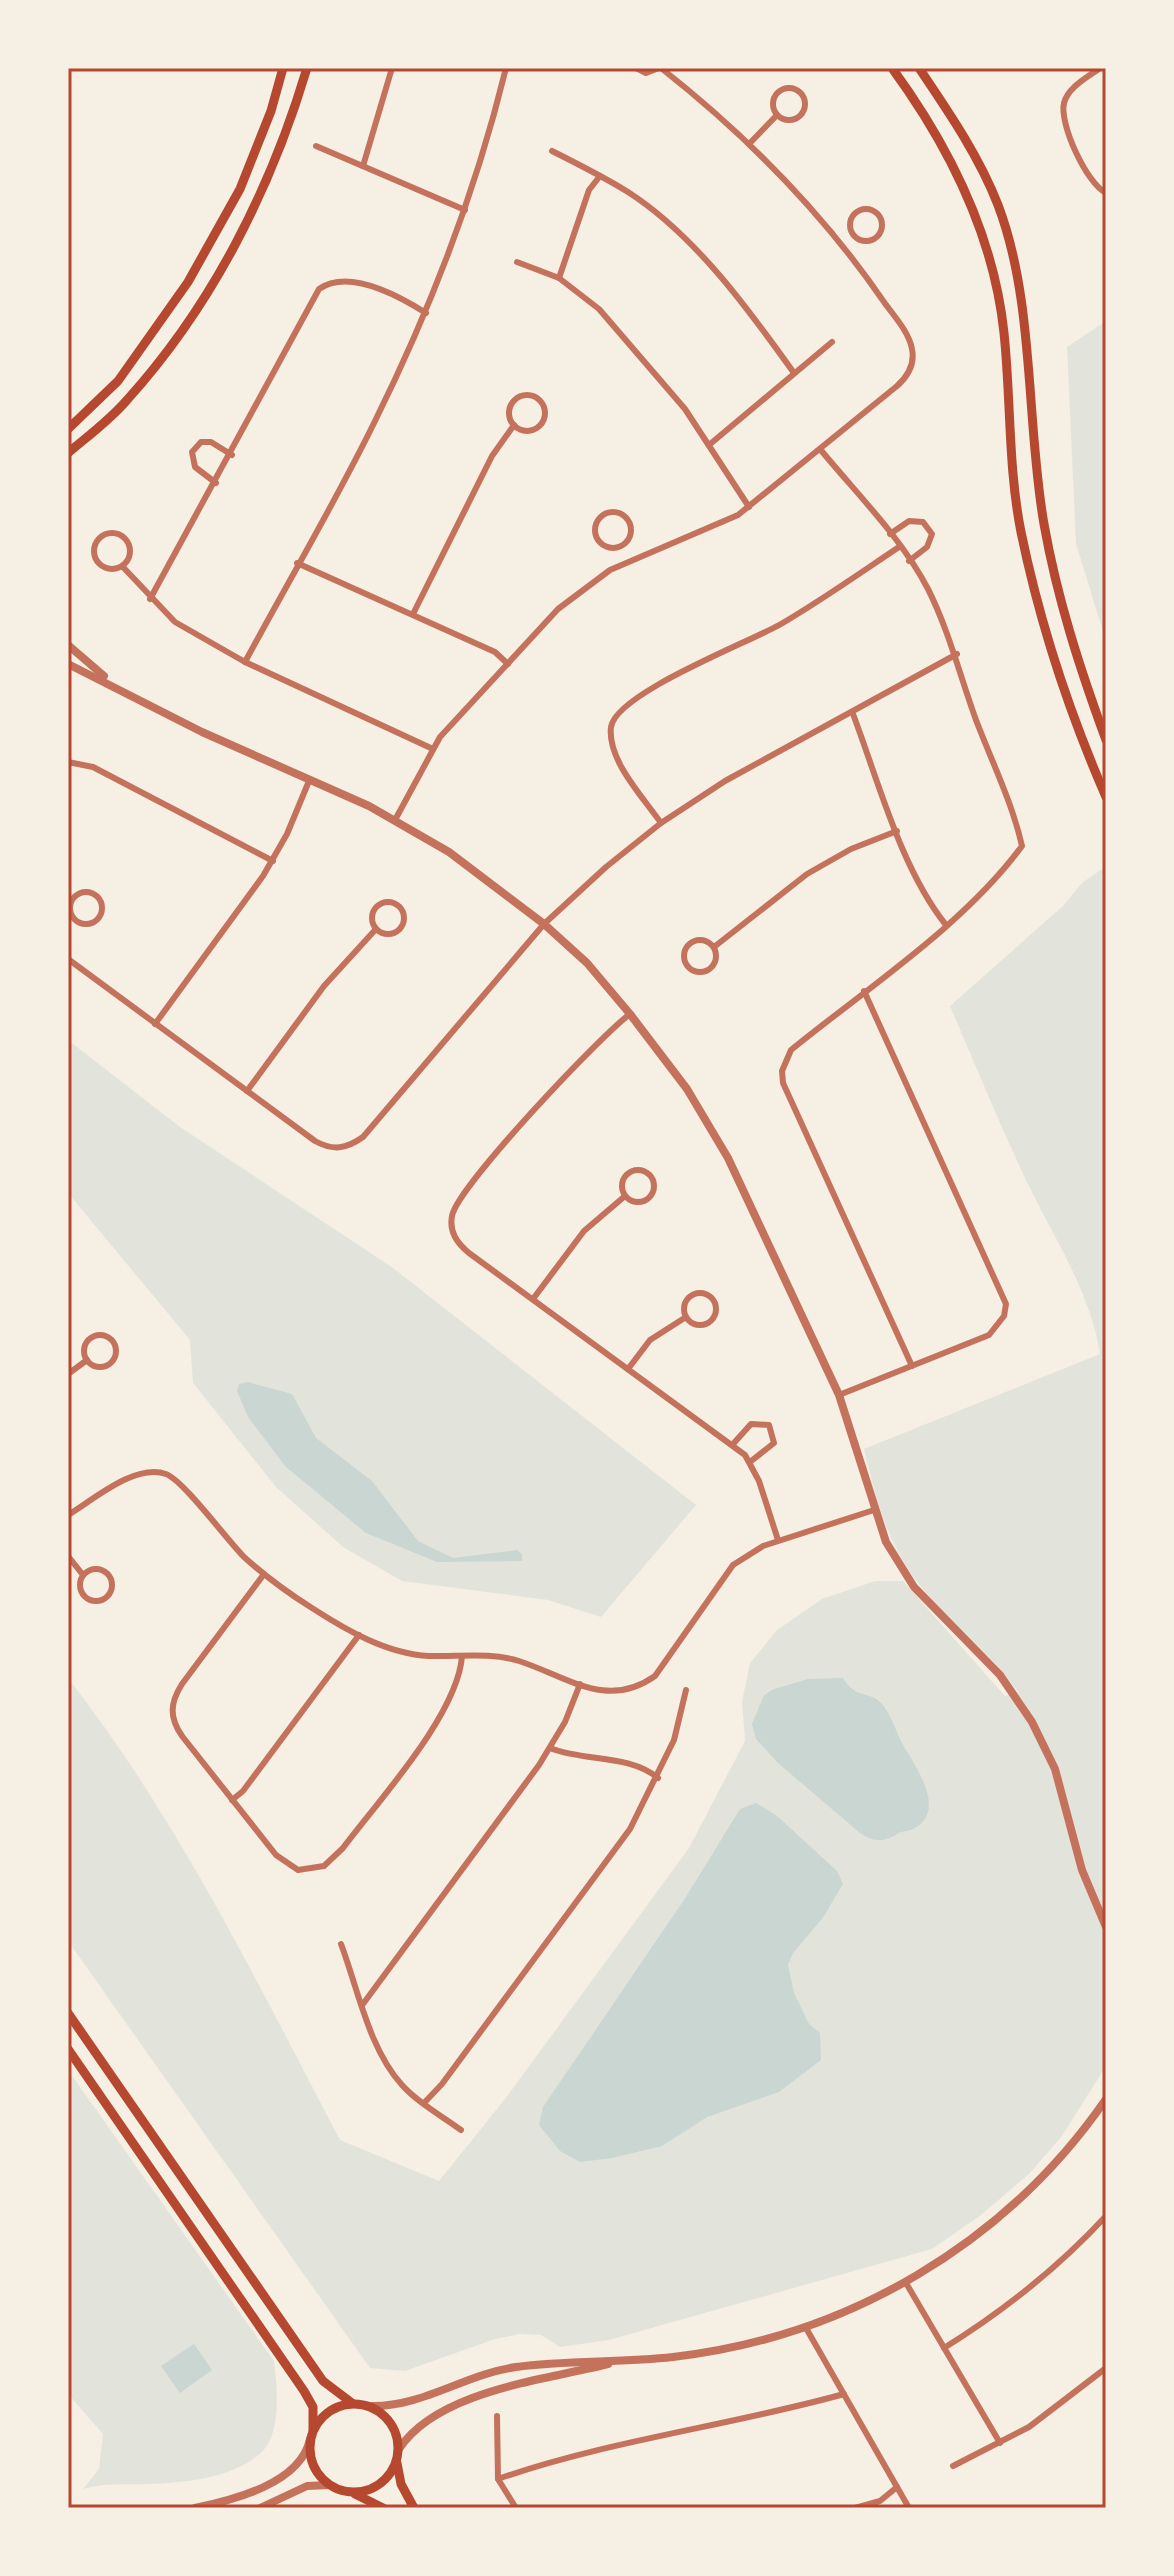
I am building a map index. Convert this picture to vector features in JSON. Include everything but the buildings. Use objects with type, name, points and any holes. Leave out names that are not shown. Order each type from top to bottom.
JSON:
[{"type":"main road","points":[[68,429],[118,381],[188,282],[240,189],[271,111],[283,68]]},
{"type":"main road","points":[[68,453],[127,401],[195,313],[253,211],[294,111],[307,68]]},
{"type":"main road","points":[[892,68],[917,102],[959,173],[984,244],[1004,330],[1009,432],[1021,530],[1045,633],[1072,716],[1106,797]]},
{"type":"main road","points":[[919,68],[957,123],[998,206],[1019,291],[1044,522],[1068,630],[1106,740]]},
{"type":"main road","points":[[68,2013],[323,2381],[352,2403]]},
{"type":"main road","points":[[68,2049],[304,2391],[313,2407],[313,2464],[329,2485],[383,2508]]},
{"type":"main road","points":[[312,2434],[329,2411],[352,2403],[371,2406],[392,2423],[399,2449],[396,2462],[377,2486],[348,2492]]},
{"type":"main road","points":[[396,2462],[401,2484],[414,2508]]},
{"type":"street","points":[[363,166],[392,68]]},
{"type":"street","points":[[245,662],[374,424],[426,313],[465,210],[506,68]]},
{"type":"street","points":[[395,820],[433,749],[461,712],[577,593],[628,562],[700,534],[749,507],[906,378],[913,359],[904,331],[841,244],[749,144],[660,68],[646,73],[636,68]]},
{"type":"street","points":[[1100,68],[1074,86],[1064,102],[1064,117],[1086,175],[1106,193]]},
{"type":"street","points":[[790,88],[800,92],[805,101],[800,115],[791,120],[777,115],[772,105],[775,95],[790,88]]},
{"type":"street","points":[[749,144],[777,115]]},
{"type":"street","points":[[316,146],[465,210]]},
{"type":"street","points":[[552,151],[600,176],[657,214],[730,286],[794,373]]},
{"type":"street","points":[[559,278],[589,190],[600,176]]},
{"type":"street","points":[[864,209],[879,216],[882,225],[875,238],[861,241],[853,235],[850,224],[854,214],[864,209]]},
{"type":"street","points":[[841,244],[853,235]]},
{"type":"street","points":[[517,262],[559,278],[599,309],[685,409],[749,507]]},
{"type":"street","points":[[150,599],[232,455],[319,289],[335,281],[357,283],[426,313]]},
{"type":"street","points":[[709,445],[832,342]]},
{"type":"street","points":[[529,395],[541,400],[545,416],[540,426],[530,431],[514,425],[509,414],[517,398],[529,395]]},
{"type":"street","points":[[413,614],[492,456],[514,425]]},
{"type":"street","points":[[216,483],[195,467],[192,452],[201,442],[211,442],[232,455]]},
{"type":"street","points":[[820,449],[890,534],[927,587],[957,654],[975,718],[1015,818],[1022,846],[1001,874],[946,925],[791,1050],[782,1071],[783,1083],[912,1366]]},
{"type":"street","points":[[608,512],[625,516],[631,526],[630,538],[621,546],[604,545],[596,536],[596,524],[608,512]]},
{"type":"street","points":[[890,534],[909,521],[923,522],[932,534],[931,541],[909,561]]},
{"type":"street","points":[[117,534],[127,540],[130,551],[122,566],[104,568],[95,559],[94,547],[101,536],[117,534]]},
{"type":"street","points":[[621,546],[628,562]]},
{"type":"street","points":[[661,823],[611,744],[611,723],[620,712],[685,670],[779,625],[899,547]]},
{"type":"street","points":[[297,563],[495,652],[508,664]]},
{"type":"street","points":[[122,566],[175,622],[245,662],[433,749]]},
{"type":"street","points":[[68,645],[114,684]]},
{"type":"street","points":[[68,959],[324,1146],[344,1148],[355,1143],[479,1004],[544,924],[584,884],[661,823],[725,781],[853,714],[924,669],[957,654]]},
{"type":"street","points":[[68,664],[114,684],[202,732],[395,820],[491,880],[587,963],[630,1014],[687,1089],[728,1158],[839,1395],[886,1542],[914,1587],[1000,1675],[1032,1722],[1055,1769],[1082,1870],[1106,1927]]},
{"type":"street","points":[[853,714],[897,831],[934,911],[946,925]]},
{"type":"street","points":[[68,762],[93,767],[273,861]]},
{"type":"street","points":[[155,1024],[273,861],[309,781]]},
{"type":"street","points":[[714,947],[807,874],[851,849],[897,831]]},
{"type":"street","points":[[88,892],[98,897],[102,906],[98,919],[89,924],[75,919],[70,909],[77,895],[88,892]]},
{"type":"street","points":[[384,902],[400,907],[404,921],[399,929],[390,934],[376,929],[372,919],[375,909],[384,902]]},
{"type":"street","points":[[68,925],[75,919]]},
{"type":"street","points":[[247,1091],[324,986],[376,929]]},
{"type":"street","points":[[703,940],[714,947],[716,959],[710,969],[698,972],[687,966],[684,954],[691,943],[703,940]]},
{"type":"street","points":[[839,1395],[989,1335],[1004,1316],[1006,1304],[864,991]]},
{"type":"street","points":[[630,1014],[587,1051],[455,1207],[451,1227],[460,1245],[733,1444],[750,1462],[778,1540]]},
{"type":"street","points":[[640,1170],[651,1177],[654,1189],[648,1199],[636,1202],[625,1196],[622,1184],[628,1174],[640,1170]]},
{"type":"street","points":[[533,1299],[584,1231],[625,1196]]},
{"type":"street","points":[[705,1294],[714,1302],[716,1314],[708,1324],[695,1325],[686,1317],[685,1305],[692,1295],[705,1294]]},
{"type":"street","points":[[628,1369],[650,1340],[686,1317]]},
{"type":"street","points":[[103,1335],[114,1342],[116,1354],[109,1365],[97,1367],[87,1360],[85,1348],[91,1338],[103,1335]]},
{"type":"street","points":[[68,1374],[87,1360]]},
{"type":"street","points":[[733,1444],[751,1424],[769,1425],[774,1443],[750,1462]]},
{"type":"street","points":[[68,1515],[135,1476],[155,1471],[165,1474],[178,1481],[227,1539],[264,1574],[310,1607],[359,1635],[412,1654],[508,1658],[580,1684],[616,1693],[643,1685],[655,1676],[733,1565],[778,1540],[874,1510]]},
{"type":"street","points":[[68,1556],[83,1575]]},
{"type":"street","points":[[94,1569],[106,1572],[112,1583],[108,1595],[98,1601],[86,1597],[80,1587],[83,1575],[94,1569]]},
{"type":"street","points":[[264,1574],[182,1684],[171,1707],[176,1728],[232,1800],[286,1865],[298,1870],[324,1866],[334,1860],[440,1716],[458,1681],[462,1656]]},
{"type":"street","points":[[232,1800],[243,1791],[359,1635]]},
{"type":"street","points":[[363,2004],[550,1748],[580,1684]]},
{"type":"street","points":[[424,2103],[442,2084],[613,1852],[658,1778],[674,1740],[686,1690]]},
{"type":"street","points":[[550,1748],[582,1759],[636,1764],[658,1778]]},
{"type":"street","points":[[341,1944],[393,2075],[461,2130]]},
{"type":"street","points":[[371,2406],[403,2406],[507,2368],[710,2352],[806,2328],[906,2283],[965,2244],[1028,2193],[1106,2099]]},
{"type":"street","points":[[944,2348],[989,2320],[1066,2259],[1106,2216]]},
{"type":"street","points":[[906,2283],[1000,2443]]},
{"type":"street","points":[[806,2328],[909,2508]]},
{"type":"street","points":[[399,2449],[417,2425],[457,2405],[621,2360]]},
{"type":"street","points":[[953,2466],[1029,2427],[1106,2368]]},
{"type":"street","points":[[498,2479],[552,2460],[775,2413],[844,2394]]},
{"type":"street","points":[[497,2416],[498,2479],[516,2508]]},
{"type":"street","points":[[195,2508],[244,2494],[279,2478],[298,2463],[312,2434]]},
{"type":"street","points":[[260,2508],[307,2486],[329,2485]]},
{"type":"street","points":[[855,2508],[880,2501],[897,2487]]},
{"type":"shaded area","points":[[1106,321],[1106,641],[1076,544],[1067,347]]},
{"type":"shaded area","points":[[1106,866],[1106,2066],[1062,2136],[1030,2173],[981,2215],[932,2249],[609,2340],[560,2347],[541,2335],[520,2334],[495,2339],[405,2371],[370,2368],[68,1941],[68,1678],[108,1732],[181,1844],[340,2140],[439,2181],[505,2099],[689,1848],[745,1741],[742,1702],[750,1663],[777,1630],[822,1599],[875,1581],[903,1581],[1005,1696],[1018,1692],[908,1569],[884,1520],[864,1449],[1100,1354],[1079,1286],[1016,1159],[950,1006],[1063,906],[1082,883]]},
{"type":"shaded area","points":[[68,1040],[180,1127],[393,1268],[696,1505],[601,1617],[548,1600],[402,1581],[343,1547],[276,1487],[193,1383],[190,1340],[68,1193]]},
{"type":"shaded area","points":[[248,1382],[292,1394],[316,1438],[372,1481],[418,1541],[453,1558],[517,1550],[522,1554],[522,1561],[437,1562],[366,1533],[286,1467],[248,1417],[237,1391],[239,1384]]},
{"type":"shaded area","points":[[843,1678],[853,1689],[882,1704],[926,1788],[928,1812],[923,1822],[884,1840],[875,1840],[860,1833],[778,1763],[756,1739],[752,1724],[764,1695],[774,1689],[808,1679]]},
{"type":"shaded area","points":[[756,1803],[776,1815],[837,1871],[843,1884],[822,1919],[793,1953],[788,1965],[794,1993],[809,2024],[820,2033],[821,2060],[779,2092],[707,2117],[662,2146],[580,2162],[560,2151],[539,2125],[543,2107],[684,1900],[740,1809]]},
{"type":"shaded area","points":[[68,2070],[274,2361],[277,2405],[271,2438],[256,2457],[229,2472],[180,2482],[83,2489],[99,2469],[103,2434],[68,2394]]},
{"type":"shaded area","points":[[194,2344],[212,2370],[180,2393],[161,2366]]}]
